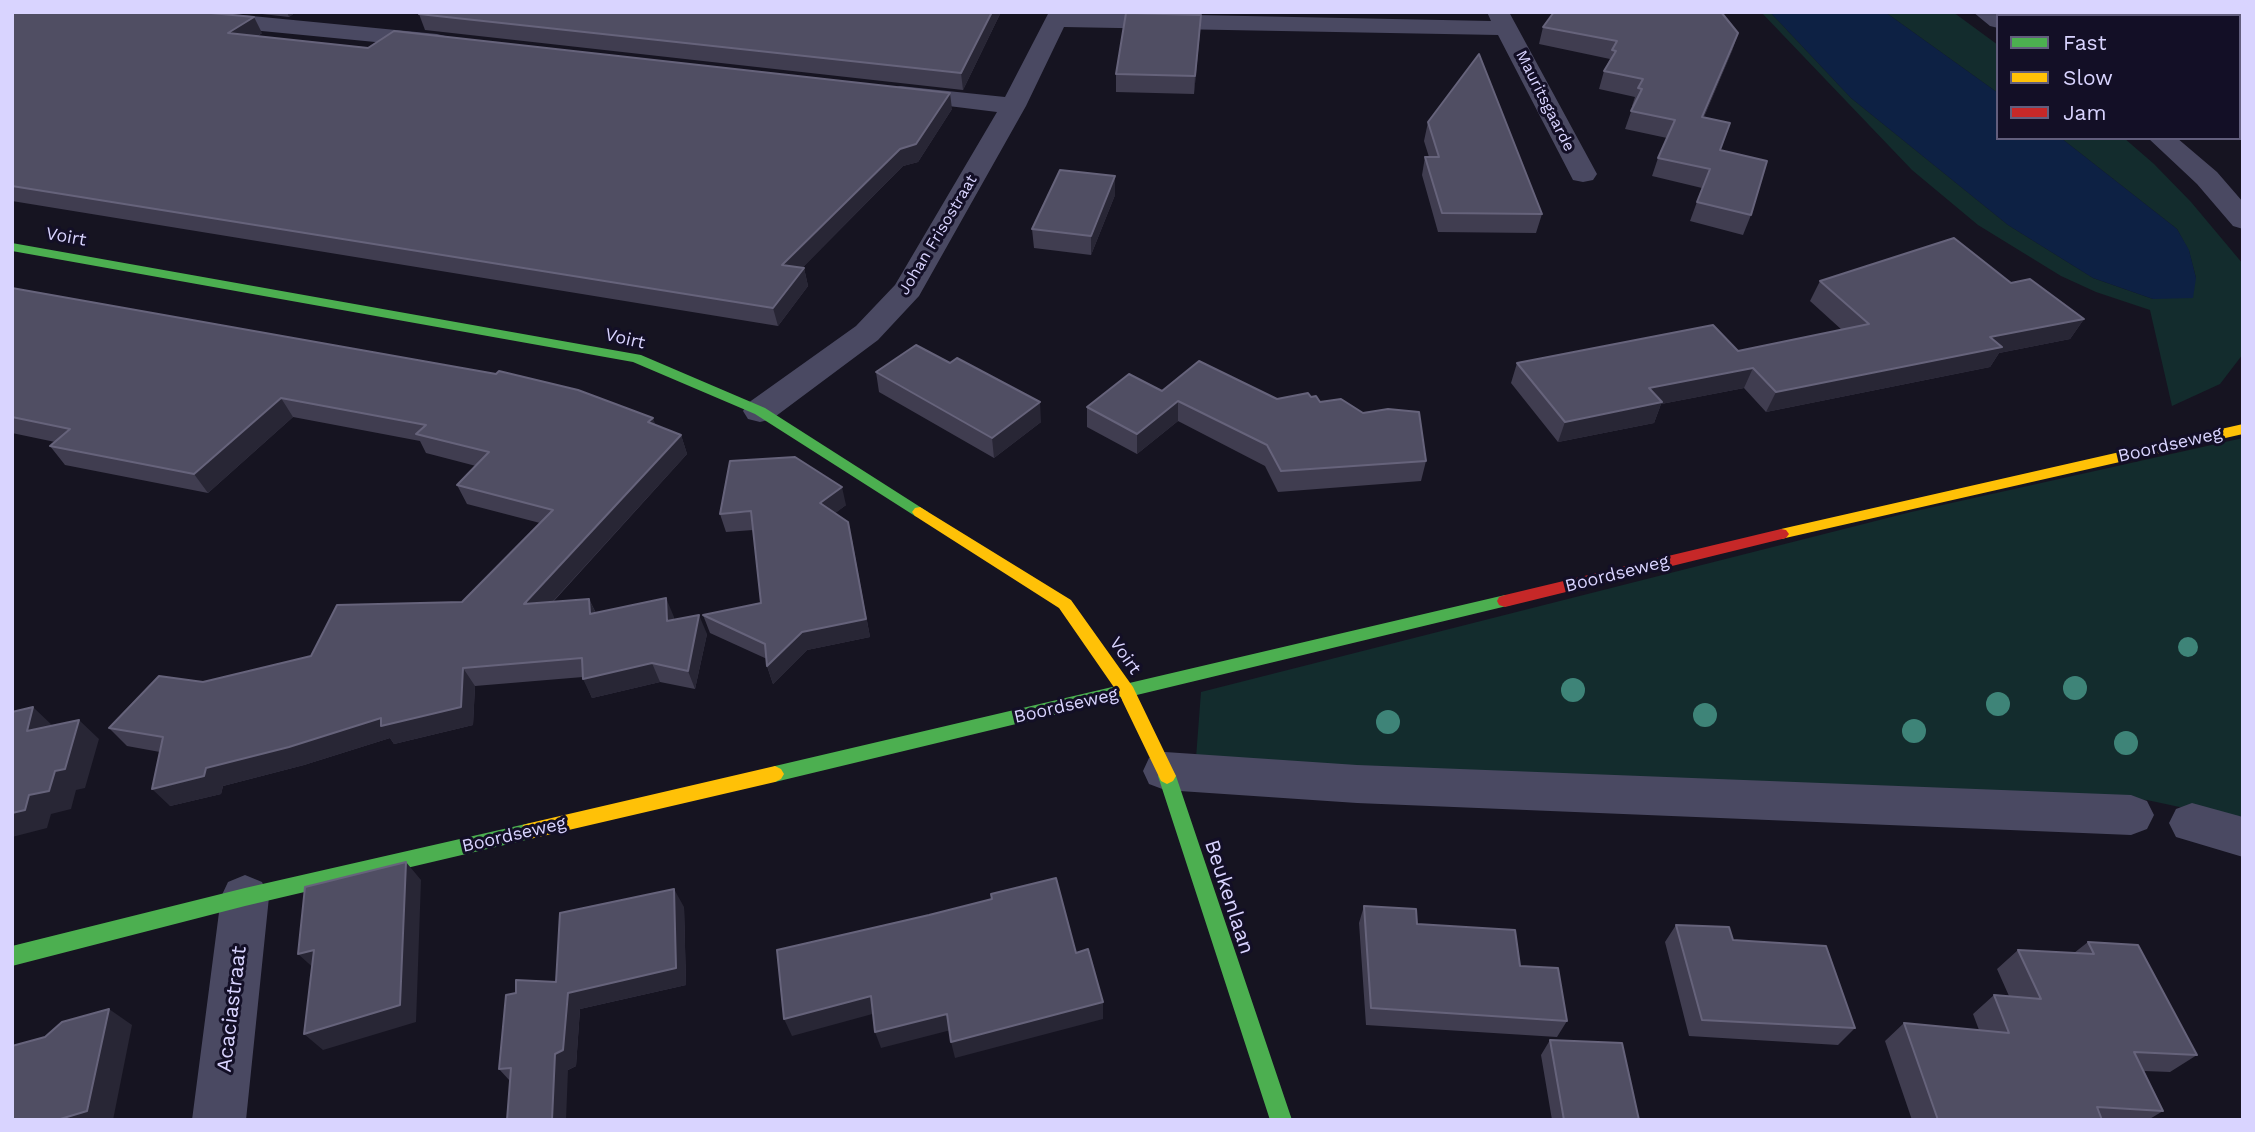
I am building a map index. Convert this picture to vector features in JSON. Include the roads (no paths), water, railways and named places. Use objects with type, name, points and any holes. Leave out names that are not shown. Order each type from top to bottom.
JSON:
[{"type":"street","points":[[138,12],[464,44]]},
{"type":"street","points":[[382,35],[415,12]]},
{"type":"street","name":"Mauritsgaarde","points":[[1059,16],[1502,20],[1583,174]]},
{"type":"street","name":"Johan Frisostraat","points":[[760,411],[867,333],[908,290],[1013,106],[1059,16]]},
{"type":"street","points":[[876,90],[1013,106]]},
{"type":"street","points":[[2163,140],[2207,178],[2243,220]]},
{"type":"street","name":"Voirt","points":[[12,247],[636,358],[760,411],[1065,604],[1126,692]]},
{"type":"street","name":"Boordseweg","points":[[12,956],[245,897],[1126,692],[1887,509],[2243,429]]},
{"type":"street","name":"Beukenlaan","points":[[1126,692],[1165,771],[1281,1120]]},
{"type":"street","points":[[1165,771],[1357,784],[2131,815]]},
{"type":"street","points":[[2192,823],[2243,837]]},
{"type":"street","name":"Acaciastraat","points":[[219,1120],[245,897]]},
{"type":"water","points":[[1770,12],[1885,12],[1996,92],[1996,140],[2064,140],[2177,229],[2189,250],[2196,278],[2193,298],[2153,299],[2093,278],[2008,225],[1851,98]]}]
